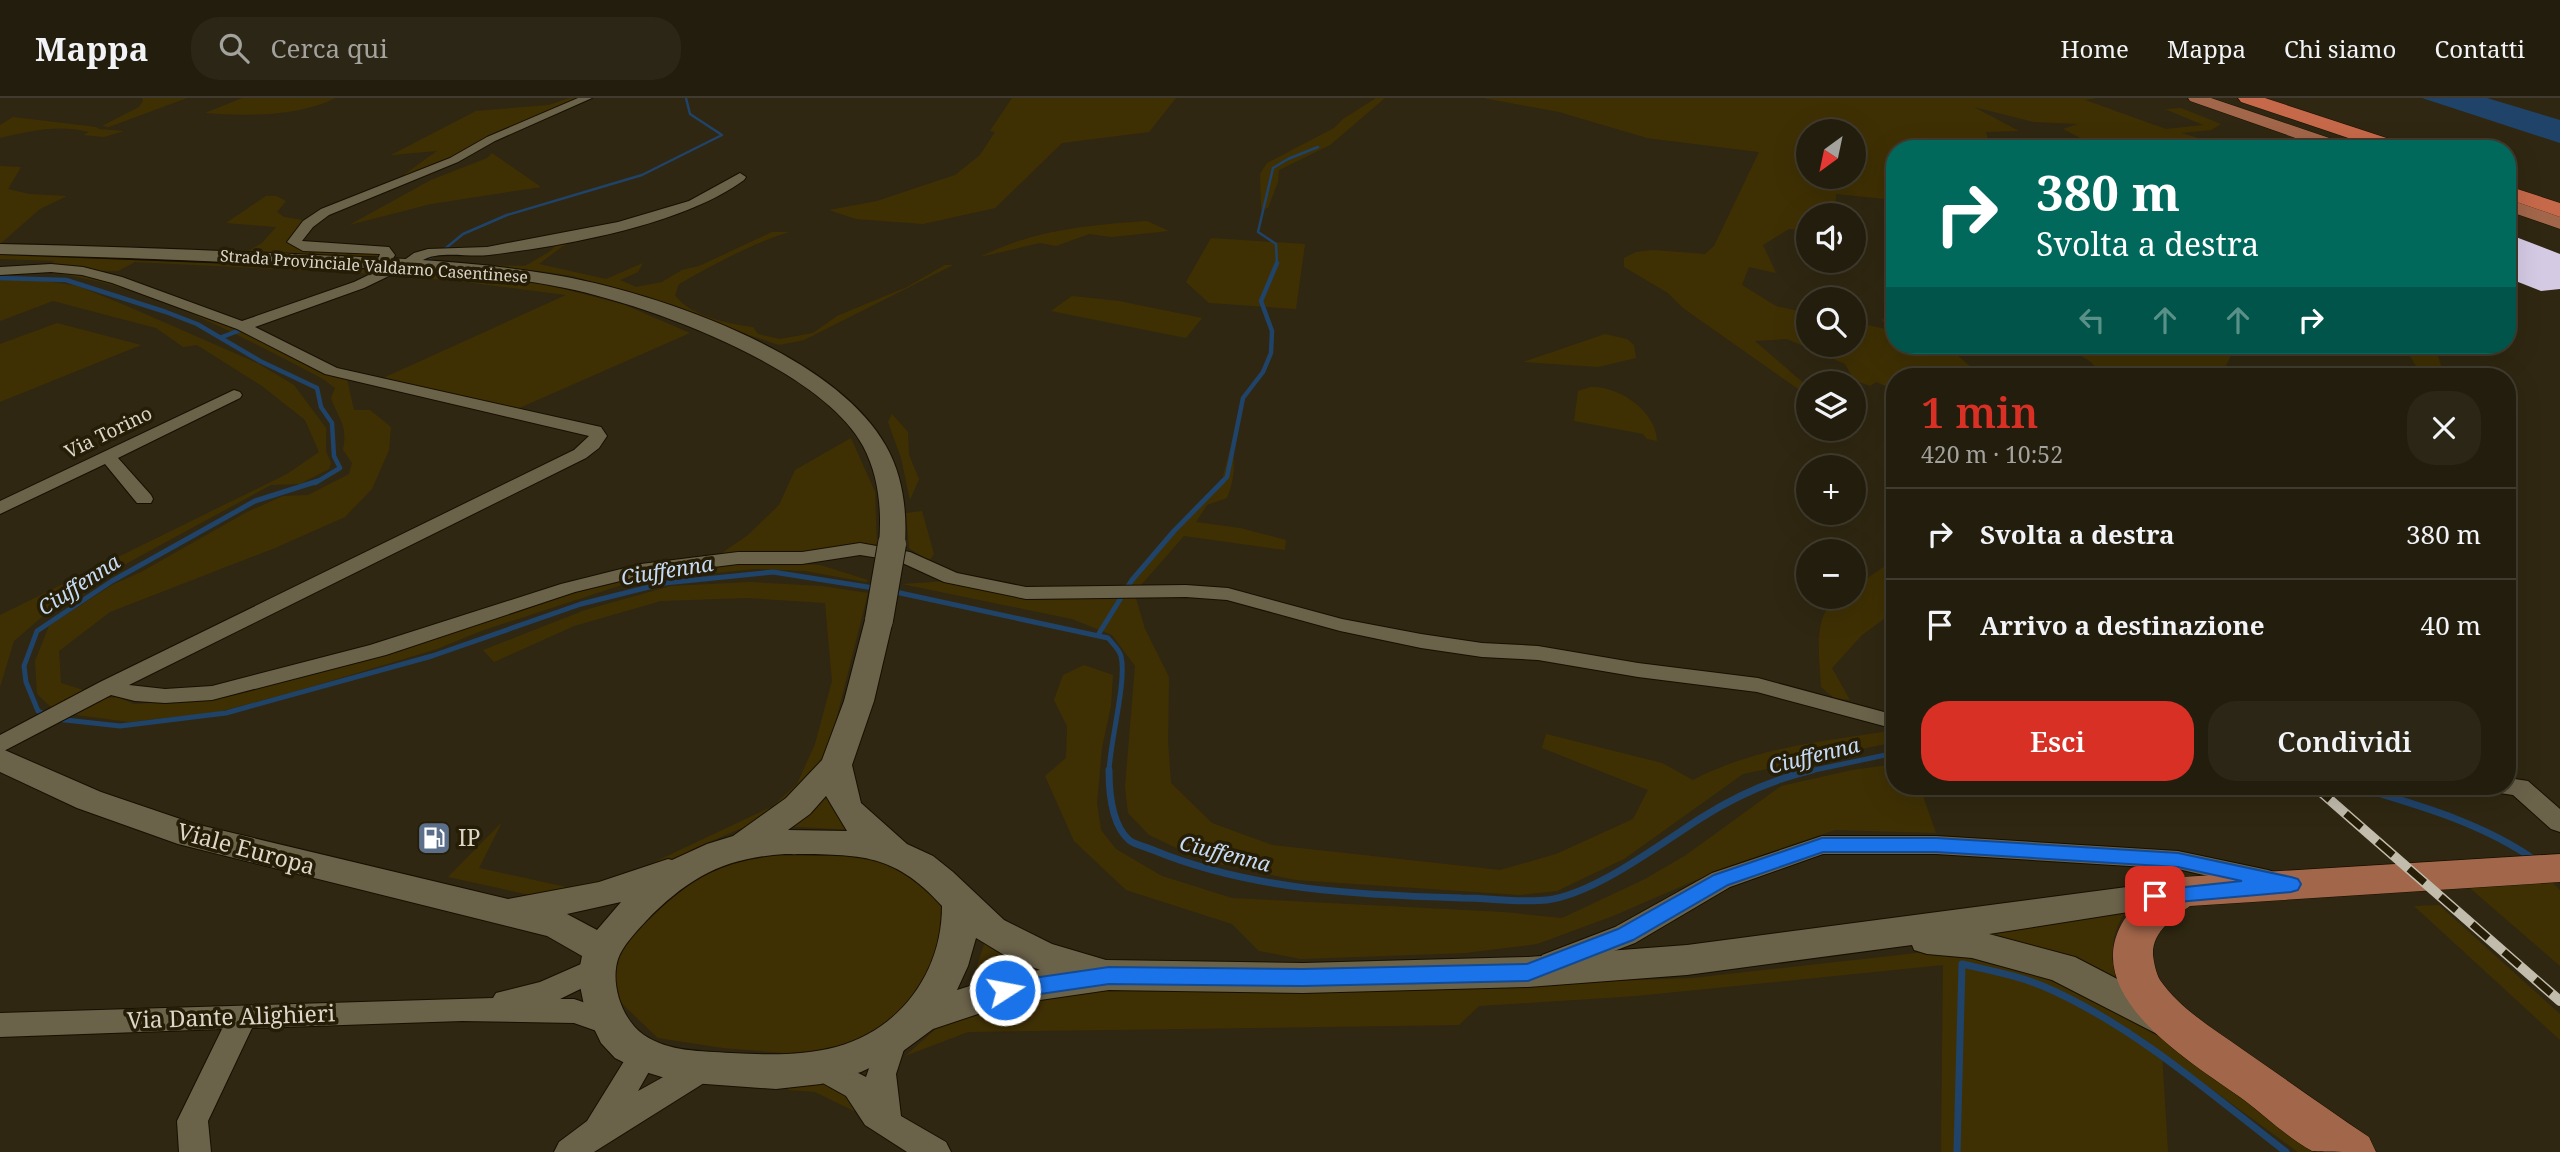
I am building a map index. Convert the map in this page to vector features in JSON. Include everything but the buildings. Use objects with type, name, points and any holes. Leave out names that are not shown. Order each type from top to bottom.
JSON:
[{"type":"highway","points":[[2230,98],[2354,140]]},
{"type":"highway","points":[[2247,98],[2374,140]]},
{"type":"highway","points":[[2516,188],[2560,203]]},
{"type":"highway","points":[[2516,195],[2560,210]]},
{"type":"main road","points":[[2196,98],[2318,140]]},
{"type":"main road","points":[[2516,208],[2560,223]]},
{"type":"main road","name":"Strada Provinciale Valdarno Casentinese","points":[[0,249],[386,263],[490,271],[591,288],[680,318],[786,367],[824,390],[868,434],[878,452],[889,490],[892,544],[880,620],[859,701],[836,765],[798,806],[764,832],[742,844]]},
{"type":"main road","name":"Viale Europa","points":[[4,757],[89,800],[190,835],[557,925],[595,946],[599,961]]},
{"type":"main road","name":"Strada Provinciale Valdarno Casentinese","points":[[836,765],[843,804],[865,828],[895,850]]},
{"type":"main road","points":[[742,844],[843,843],[895,850],[923,864],[978,921],[1003,940],[1049,958],[1109,975]]},
{"type":"main road","name":"Viale Europa","points":[[502,911],[546,907],[601,895],[742,844]]},
{"type":"main road","points":[[684,867],[627,919],[599,961],[608,1023],[627,1045],[665,1062],[702,1069],[771,1072],[821,1067],[866,1053],[907,1027],[1005,990],[1109,975],[1303,978],[1528,972],[1687,960],[1879,936],[2182,892],[2560,868]]},
{"type":"main road","points":[[2182,892],[2162,904],[2152,915],[2139,931],[2132,948],[2135,969],[2145,992],[2191,1036],[2352,1152]]},
{"type":"main road","points":[[907,1027],[939,988],[956,951],[961,920],[960,902]]},
{"type":"main road","points":[[1879,936],[1972,944],[2062,968],[2191,1036]]},
{"type":"street","points":[[386,263],[363,247],[303,247],[294,242],[308,224],[325,212],[454,160],[491,139],[587,98]]},
{"type":"street","points":[[242,326],[324,298],[386,263],[434,251],[481,251],[513,247],[647,218],[716,194],[733,185],[740,177]]},
{"type":"street","points":[[0,271],[51,268],[83,271],[146,290],[242,326],[331,371],[363,380],[439,394],[529,418],[580,427],[598,436],[597,442],[566,461],[108,687],[79,703],[4,757]]},
{"type":"street","name":"Via Torino","points":[[0,508],[234,395]]},
{"type":"street","points":[[107,456],[144,499]]},
{"type":"street","points":[[108,687],[135,694],[164,696],[212,693],[378,650],[568,588],[641,570],[738,558],[802,558],[860,550],[903,556],[951,578],[1027,593],[1186,591],[1228,594],[1340,625],[1421,641],[1482,650],[1538,653],[1638,670],[1758,685],[1886,720]]},
{"type":"street","points":[[2516,787],[2560,823]]},
{"type":"street","points":[[1528,972],[1625,935],[1721,880],[1822,845],[1936,845],[2178,860],[2291,884]]},
{"type":"street","name":"Via Dante Alighieri","points":[[462,1009],[545,993],[599,961]]},
{"type":"street","name":"Via Dante Alighieri","points":[[0,1025],[462,1009],[574,1011],[608,1023]]},
{"type":"street","points":[[195,1152],[192,1121],[242,1018]]},
{"type":"street","points":[[886,1124],[881,1074],[907,1027]]},
{"type":"street","points":[[598,1130],[644,1054]]},
{"type":"street","points":[[821,1067],[857,1087],[876,1115],[886,1124],[935,1152]]},
{"type":"street","points":[[570,1152],[598,1130],[702,1069]]},
{"type":"shaded area","points":[[142,98],[187,98],[109,127],[102,126],[139,107]]},
{"type":"shaded area","points":[[242,98],[336,98],[304,109],[272,114],[205,113]]},
{"type":"shaded area","points":[[569,98],[583,98],[455,157],[398,179],[437,151],[391,155],[476,111],[549,105]]},
{"type":"shaded area","points":[[1012,98],[1176,98],[1149,132],[1062,143],[995,208],[923,224],[856,219],[829,210],[877,201],[955,175],[980,155],[995,132],[990,131]]},
{"type":"shaded area","points":[[1376,98],[1385,98],[1330,145],[1279,170],[1278,182],[1268,208],[1261,210],[1260,174],[1267,163],[1334,128]]},
{"type":"shaded area","points":[[1483,98],[2097,98],[2085,100],[2166,129],[2203,125],[2165,109],[2181,108],[2221,124],[2211,130],[2181,133],[2206,140],[2084,140],[2063,129],[2078,124],[2034,122],[1974,107],[2019,131],[1986,132],[1988,140],[1886,140],[1886,199],[1836,194],[1836,203],[1796,203],[1796,230],[1789,229],[1763,245],[1776,273],[1749,267],[1742,285],[1776,306],[1796,310],[1796,343],[1787,339],[1755,341],[1796,377],[1796,388],[1683,308],[1668,293],[1624,267],[1624,258],[1636,252],[1653,250],[1705,254],[1714,246],[1759,152],[1647,138],[1559,112]]},
{"type":"shaded area","points":[[13,117],[124,131],[104,137],[83,135],[89,132],[78,130],[55,129],[0,138],[0,125]]},
{"type":"shaded area","points":[[492,153],[541,187],[431,204],[349,225],[431,180],[487,158]]},
{"type":"shaded area","points":[[0,166],[21,167],[8,189],[29,194],[67,196],[40,209],[0,244]]},
{"type":"shaded area","points":[[266,196],[276,196],[286,201],[277,212],[284,217],[308,221],[290,242],[304,250],[380,252],[379,257],[372,260],[242,255],[262,243],[276,227],[226,223]]},
{"type":"shaded area","points":[[1147,221],[1169,231],[1111,237],[1089,234],[1056,246],[1040,243],[980,257],[1020,241],[1061,230]]},
{"type":"shaded area","points":[[618,226],[563,246],[539,264],[606,279],[643,263],[638,272],[620,280],[636,287],[662,282],[682,270],[699,266],[772,232],[789,232],[747,248],[679,284],[675,295],[700,314],[753,327],[758,334],[780,339],[813,333],[837,316],[907,287],[945,265],[953,265],[804,340],[779,345],[573,276],[413,262],[420,258],[481,265],[525,266],[549,252],[563,239]]},
{"type":"shaded area","points":[[1211,238],[1305,244],[1296,309],[1209,303],[1186,282]]},
{"type":"shaded area","points":[[0,254],[382,271],[377,274],[135,262],[118,271],[0,270],[0,267],[50,264],[55,261],[0,259]]},
{"type":"shaded area","points":[[48,270],[124,285],[246,331],[321,369],[347,379],[354,410],[370,410],[391,427],[389,450],[372,489],[345,517],[275,548],[110,612],[59,651],[61,683],[90,692],[55,711],[37,694],[35,661],[49,626],[112,585],[141,572],[247,512],[283,496],[308,495],[349,474],[352,463],[343,450],[344,428],[331,398],[335,388],[323,379],[195,315],[128,290],[94,280],[52,273],[0,276],[0,273]]},
{"type":"shaded area","points":[[393,271],[545,284],[625,305],[690,333],[517,409],[381,379],[566,295],[386,275]]},
{"type":"shaded area","points":[[34,279],[78,286],[257,363],[294,385],[326,428],[326,451],[331,463],[329,469],[300,484],[271,485],[65,597],[14,641],[0,687],[0,615],[287,474],[319,452],[305,420],[262,386],[197,345],[183,347],[156,328],[53,301],[0,321],[0,280]]},
{"type":"shaded area","points":[[1072,296],[1119,301],[1202,318],[1186,338],[1051,311]]},
{"type":"shaded area","points":[[57,323],[141,345],[0,402],[0,344]]},
{"type":"shaded area","points":[[1866,325],[1886,329],[1886,354],[1956,354],[1972,368],[1886,368],[1886,386],[1876,382],[1870,386],[1866,384],[1866,371],[1849,371],[1845,364],[1829,357],[1866,357]]},
{"type":"shaded area","points":[[1605,334],[1627,339],[1634,345],[1636,358],[1598,367],[1523,362]]},
{"type":"shaded area","points":[[2077,354],[2232,354],[2225,368],[2096,368]]},
{"type":"shaded area","points":[[2408,354],[2438,354],[2442,368],[2417,368]]},
{"type":"shaded area","points":[[1591,387],[1613,391],[1634,402],[1650,420],[1657,441],[1647,439],[1643,434],[1574,421],[1578,391]]},
{"type":"shaded area","points":[[892,414],[908,432],[909,455],[919,479],[910,500],[901,458],[888,422]]},
{"type":"shaded area","points":[[851,438],[875,492],[877,548],[803,556],[719,555],[748,535],[779,505],[795,470]]},
{"type":"shaded area","points":[[1232,442],[1234,471],[1227,498],[1207,505],[1196,522],[1240,528],[1286,540],[1285,550],[1184,536],[1141,585],[1124,586],[1222,480]]},
{"type":"shaded area","points":[[922,511],[934,554],[929,561],[909,548],[906,513]]},
{"type":"shaded area","points":[[765,562],[820,565],[868,580],[866,582],[805,571],[755,569],[634,581],[481,631],[437,649],[218,712],[129,722],[69,714],[99,699],[117,697],[134,704],[200,700],[591,586],[678,570]]},
{"type":"shaded area","points":[[1886,565],[1886,618],[1862,635],[1832,668],[1850,700],[1834,698],[1821,687],[1819,645],[1823,618],[1828,609],[1866,609],[1866,579]]},
{"type":"shaded area","points":[[948,581],[1135,595],[1145,629],[1169,677],[1168,741],[1171,783],[1212,823],[1272,845],[1500,870],[1556,854],[1633,819],[1648,790],[1542,748],[1546,734],[1662,763],[1693,780],[1741,760],[1818,742],[1886,731],[1886,744],[1743,774],[1624,859],[1557,891],[1520,895],[1296,880],[1204,861],[1149,835],[1128,813],[1125,787],[1135,666],[1112,635],[1072,619],[902,584]]},
{"type":"shaded area","points":[[750,582],[822,586],[868,593],[823,772],[785,810],[695,848],[650,873],[553,900],[448,877],[502,822],[479,868],[566,887],[627,875],[773,806],[797,784],[815,744],[832,681],[825,603],[747,598],[661,601],[574,626],[494,662],[483,650],[585,610],[671,586]]},
{"type":"shaded area","points":[[1084,665],[1113,675],[1097,803],[1101,830],[1116,849],[1162,876],[1232,898],[1503,912],[1562,918],[1645,879],[1686,855],[1781,786],[1886,765],[1886,795],[1923,795],[1936,833],[1835,830],[1726,867],[1613,916],[1537,944],[1465,953],[1301,959],[1259,951],[1232,924],[1126,890],[1074,841],[1045,776],[1066,758],[1067,726],[1054,700],[1063,675]]},
{"type":"shaded area","points":[[830,788],[834,811],[853,830],[782,826]]},
{"type":"shaded area","points":[[765,852],[888,857],[938,894],[950,917],[947,944],[899,1017],[843,1046],[797,1054],[723,1048],[658,1038],[620,1002],[614,968],[632,932],[693,876]]},
{"type":"shaded area","points":[[2549,879],[2560,890],[2560,966],[2464,883]]},
{"type":"shaded area","points":[[2131,905],[2114,936],[2113,956],[2122,989],[1961,931]]},
{"type":"shaded area","points":[[2439,905],[2560,1014],[2560,1040],[2414,906]]},
{"type":"shaded area","points":[[985,941],[1027,965],[973,979]]},
{"type":"shaded area","points":[[1935,951],[2035,968],[2102,1000],[2164,1040],[2323,1152],[2298,1152],[2162,1053],[2168,1152],[1941,1152],[1943,965],[1636,996],[1479,1006],[1459,1025],[968,1032],[905,1056],[945,1021],[973,1005],[1061,991],[1308,992],[1692,978]]},
{"type":"shaded area","points":[[819,1080],[841,1086],[857,1109],[854,1111],[815,1092],[788,1090],[788,1084]]},
{"type":"water","points":[[2422,98],[2487,98],[2560,120],[2560,143]]},
{"type":"waterway","points":[[420,263],[441,252],[463,234],[507,215],[642,175],[722,135],[690,114],[686,98]]},
{"type":"waterway","points":[[1277,263],[1276,244],[1258,232],[1273,168],[1318,147]]},
{"type":"waterway","points":[[1223,481],[1227,477],[1243,398],[1263,372],[1271,353],[1272,331],[1261,301],[1277,263]]},
{"type":"waterway","points":[[387,276],[407,268]]},
{"type":"waterway","name":"Ciuffenna","points":[[0,278],[66,280],[166,312],[197,324],[260,361],[317,388],[321,407],[332,423],[334,456],[340,468],[315,483]]},
{"type":"waterway","points":[[222,337],[243,329]]},
{"type":"waterway","name":"Ciuffenna","points":[[47,715],[38,711],[26,682],[24,666],[37,631],[112,581],[255,501],[318,481]]},
{"type":"waterway","points":[[1098,635],[1132,580],[1174,531],[1223,481]]},
{"type":"waterway","name":"Ciuffenna","points":[[56,719],[120,726],[226,713],[432,656],[581,604],[665,583],[773,572],[874,588]]},
{"type":"waterway","name":"Ciuffenna","points":[[891,591],[1108,638],[1120,653],[1122,667],[1109,771]]},
{"type":"waterway","name":"Ciuffenna","points":[[1805,772],[1886,755]]},
{"type":"waterway","name":"Ciuffenna","points":[[1109,771],[1112,807],[1118,825],[1129,840],[1190,863],[1228,874],[1305,888],[1383,895],[1526,901],[1566,896],[1586,888],[1627,866],[1728,802],[1782,778],[1812,770]]},
{"type":"waterway","name":"Ciuffenna","points":[[2383,795],[2471,825],[2535,860]]},
{"type":"waterway","points":[[1957,1152],[1962,964],[2032,982],[2086,1007],[2146,1044],[2286,1152]]},
{"type":"railway","points":[[2324,795],[2560,1001]]},
{"type":"place","name":"IP","points":[[434,838]]},
{"type":"route","points":[[1005,990],[1109,975],[1303,978],[1528,972],[1625,935],[1721,880],[1822,845],[1936,845],[2178,860],[2291,884],[2155,896]]}]
